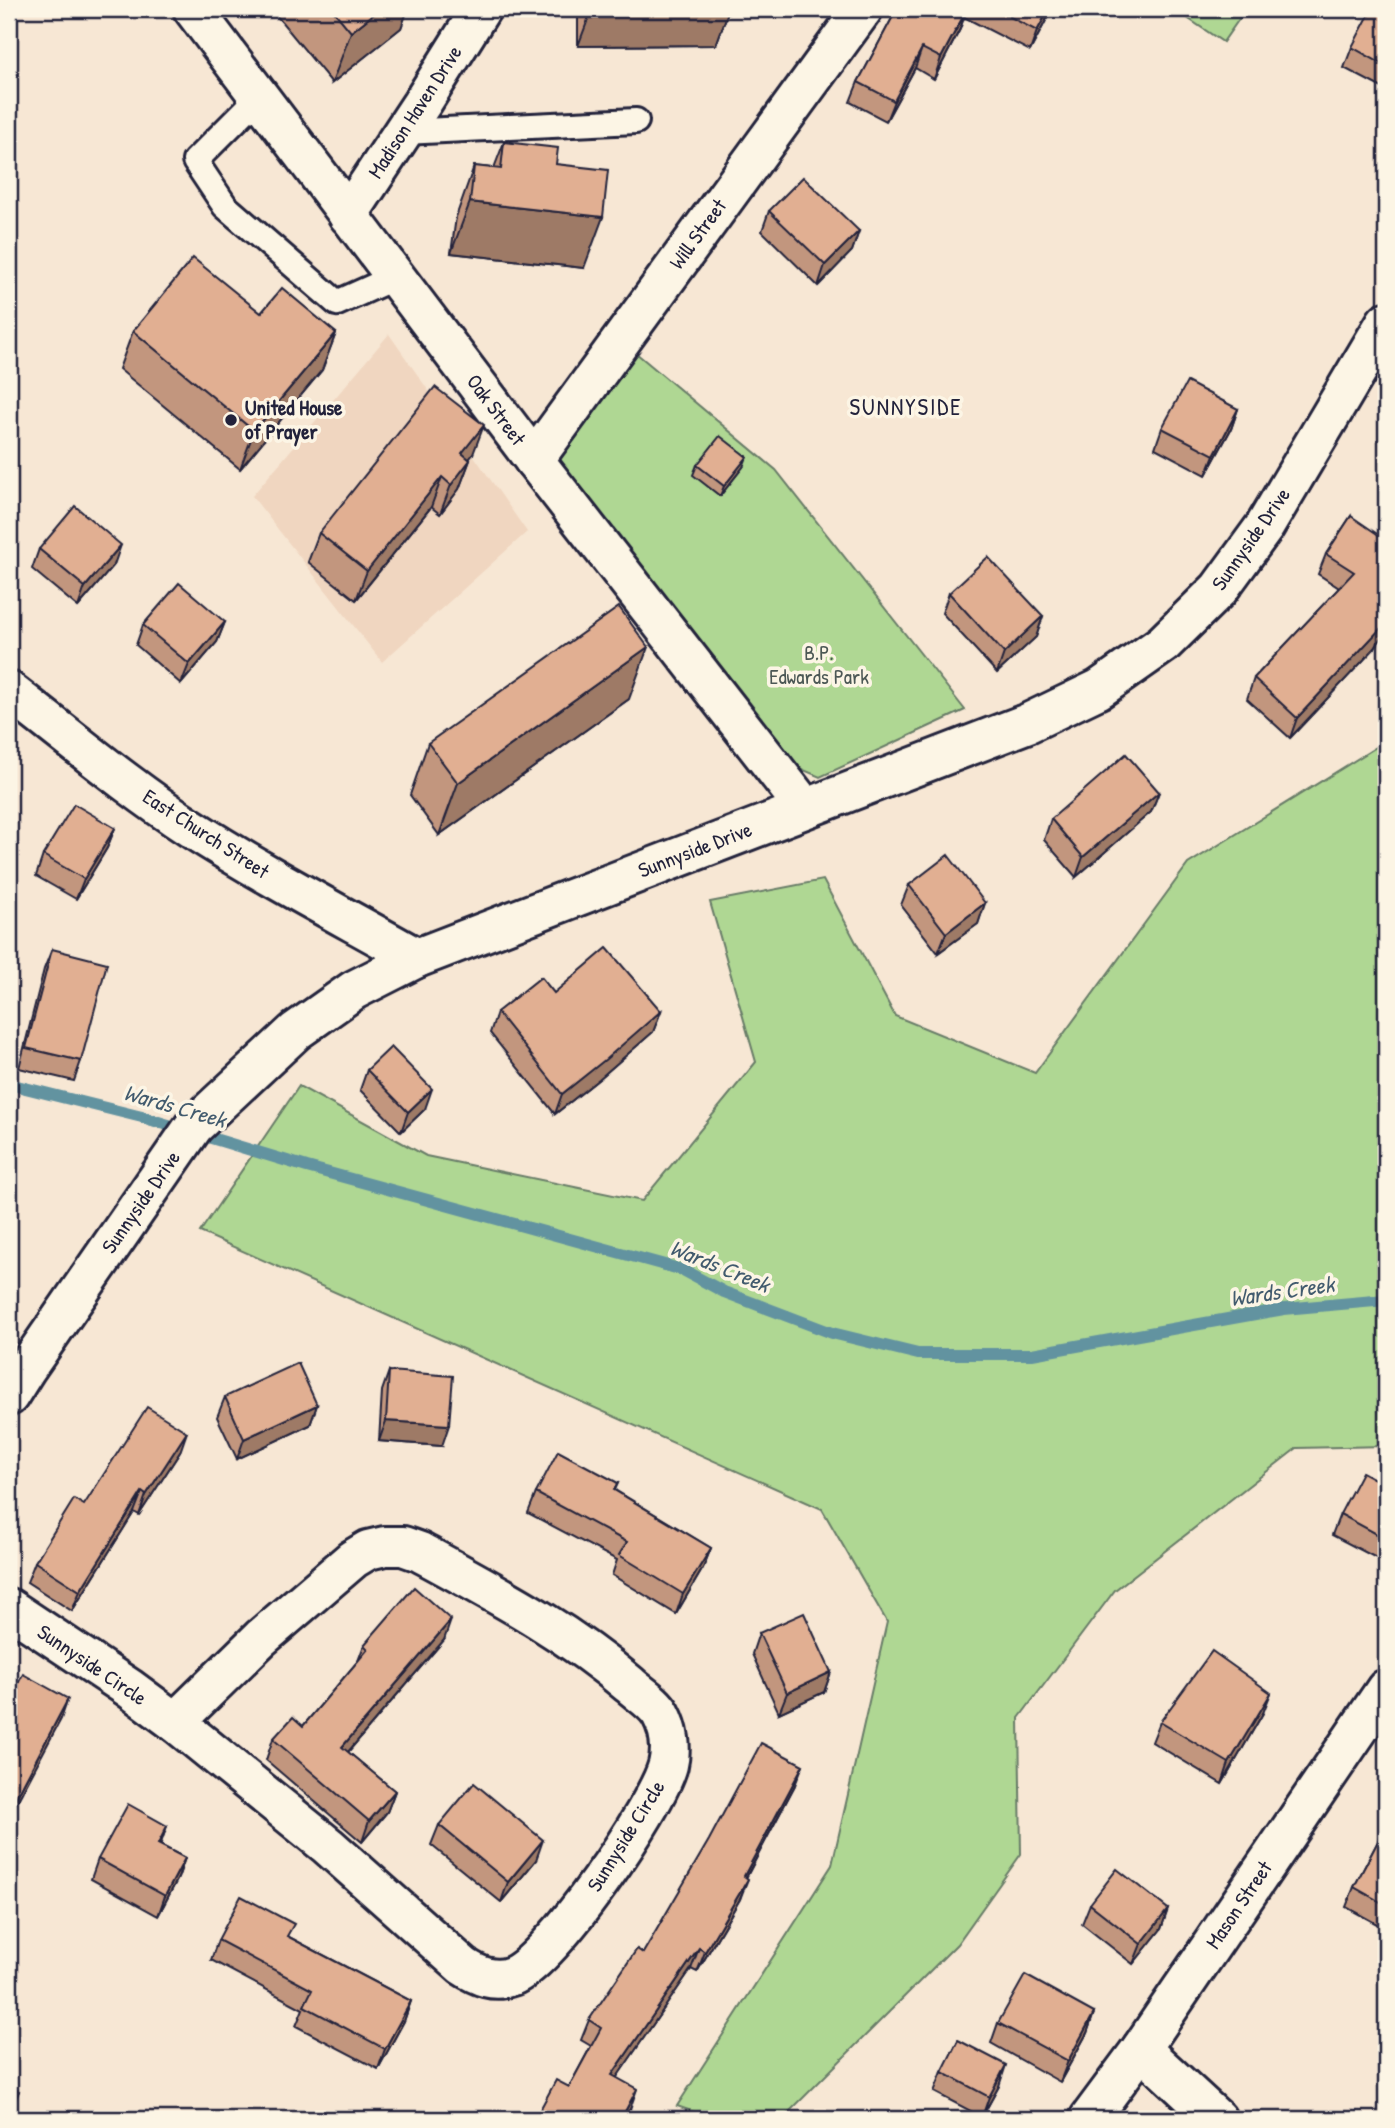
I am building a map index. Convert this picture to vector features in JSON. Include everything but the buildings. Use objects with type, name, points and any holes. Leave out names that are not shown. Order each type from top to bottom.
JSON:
[{"type":"street","name":"Oak Street","points":[[193,9],[534,460],[805,808]]},
{"type":"street","name":"Madison Haven Drive","points":[[348,215],[481,9]]},
{"type":"street","name":"Will Street","points":[[534,460],[863,9]]},
{"type":"street","name":"Sunnyside Drive","points":[[9,1396],[194,1126],[296,1031],[354,990],[417,958],[1028,723],[1099,689],[1163,644],[1219,589],[1265,526],[1386,322]]},
{"type":"street","name":"East Church Street","points":[[9,691],[190,827],[247,863],[417,958]]},
{"type":"street","name":"Sunnyside Circle","points":[[9,1608],[175,1722],[328,1846],[463,1966],[477,1975],[492,1979],[509,1978],[524,1971],[564,1928],[600,1881],[633,1833],[662,1782],[670,1746],[667,1727],[660,1711],[615,1672],[517,1605],[420,1552],[403,1546],[368,1550],[353,1559],[261,1638],[175,1722]]},
{"type":"street","name":"Mason Street","points":[[1089,2119],[1141,2049],[1386,1689]]},
{"type":"street","points":[[1141,2049],[1217,2119]]},
{"type":"lane","points":[[259,97],[195,161],[225,206],[337,303],[395,277]]},
{"type":"lane","points":[[403,132],[636,121]]},
{"type":"shaded area","points":[[389,334],[527,532],[382,662],[252,496]]},
{"type":"green space","points":[[1174,9],[1246,9],[1223,42]]},
{"type":"green space","name":"B.P. Edwards Park","points":[[636,353],[776,470],[965,710],[820,777],[785,762],[553,459]]},
{"type":"green space","points":[[1386,741],[1386,1446],[1297,1448],[1115,1590],[1019,1718],[1021,1854],[957,1944],[782,2119],[714,2119],[677,2106],[832,1865],[887,1622],[822,1509],[200,1232],[299,1086],[426,1156],[642,1201],[756,1062],[710,902],[823,880],[895,1016],[1035,1073],[1188,864]]},
{"type":"waterway","name":"Wards Creek","points":[[9,1084],[142,1117],[307,1167],[683,1270],[724,1292],[832,1333],[918,1354],[1032,1354],[1284,1309],[1386,1300]]},
{"type":"place","name":"United House of Prayer","points":[[231,420]]},
{"type":"district","name":"SUNNYSIDE","points":[[906,407]]}]
